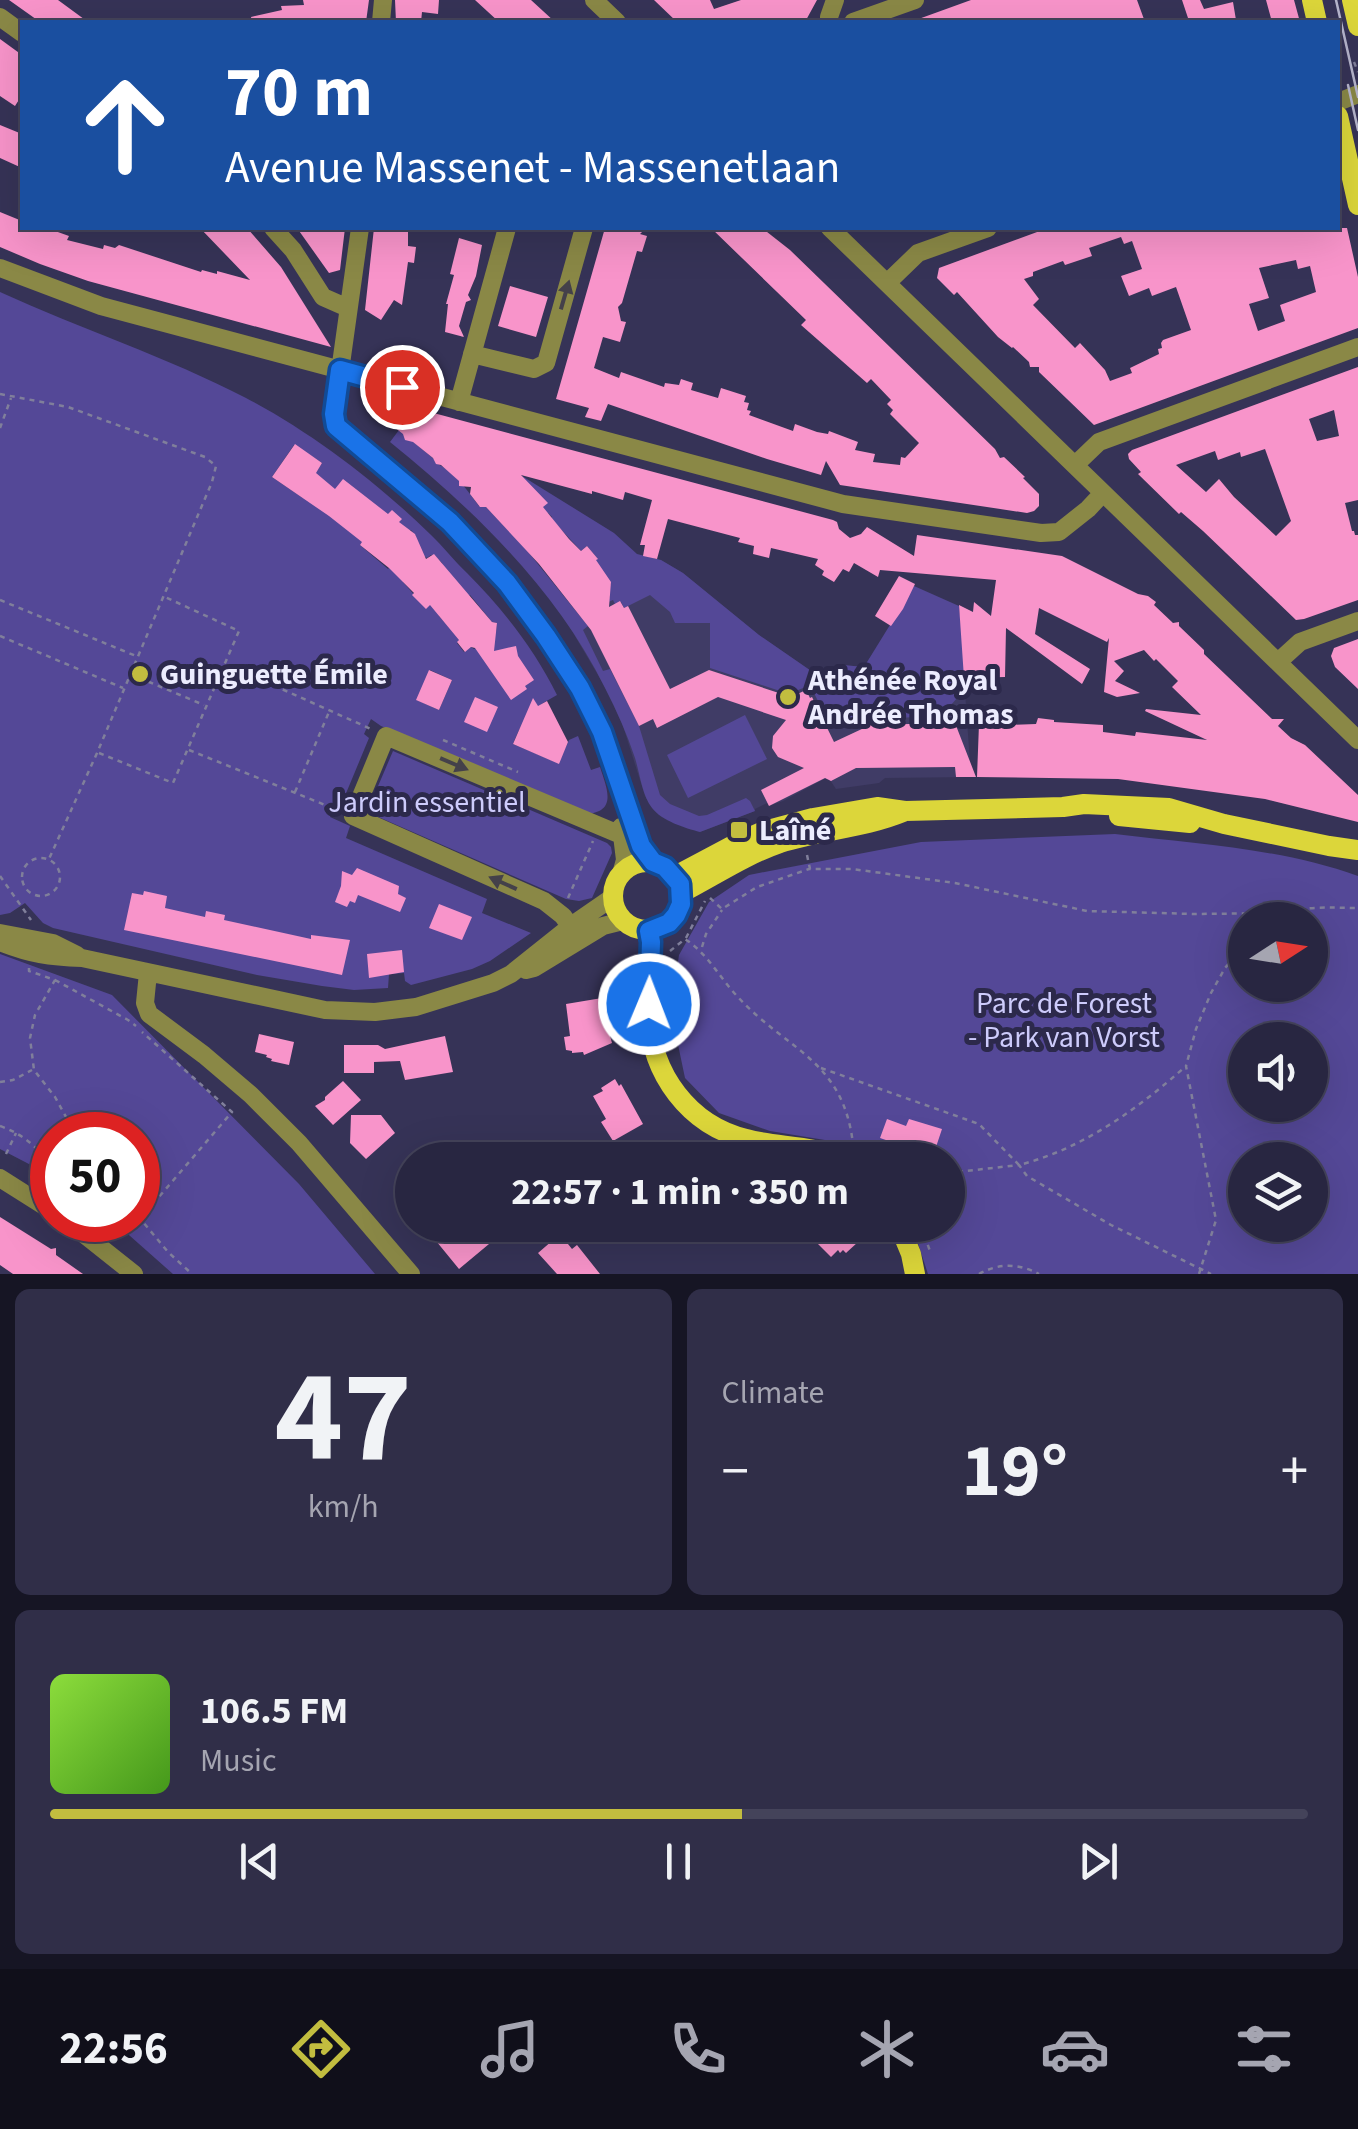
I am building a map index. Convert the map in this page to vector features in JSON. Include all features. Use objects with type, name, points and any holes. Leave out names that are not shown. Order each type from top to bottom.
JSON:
[{"type":"main road","points":[[1352,0],[1358,26]]},
{"type":"main road","points":[[1340,125],[1358,204]]},
{"type":"main road","points":[[678,884],[780,843],[880,822],[906,811],[1084,804],[1153,806],[1358,850]]},
{"type":"main road","points":[[1329,846],[1358,866]]},
{"type":"main road","points":[[653,862],[665,867],[678,884],[681,904],[669,923],[649,931],[623,920],[613,897],[615,884],[630,866],[653,862]]},
{"type":"main road","points":[[649,931],[649,1004],[657,1060],[673,1089],[699,1118],[756,1142]]},
{"type":"main road","points":[[906,1242],[914,1274]]},
{"type":"street","points":[[594,0],[615,20]]},
{"type":"street","points":[[859,20],[915,0]]},
{"type":"street","points":[[275,230],[323,297],[348,308]]},
{"type":"street","points":[[360,230],[334,414],[336,426],[450,522],[507,583],[546,636],[580,688],[602,732],[641,846],[653,862]]},
{"type":"street","points":[[459,402],[505,230]]},
{"type":"street","points":[[472,354],[534,369],[546,362],[583,230]]},
{"type":"street","points":[[832,230],[1358,740]]},
{"type":"street","points":[[888,282],[918,252],[982,230]]},
{"type":"street","points":[[0,268],[102,306],[843,504],[1040,534],[1059,532],[1103,492]]},
{"type":"street","points":[[1075,465],[1099,442],[1358,347]]},
{"type":"street","points":[[1278,662],[1300,642],[1358,621]]},
{"type":"street","points":[[575,933],[558,910],[544,901],[353,816],[386,736],[621,835]]},
{"type":"street","points":[[616,776],[625,860],[622,874]]},
{"type":"street","points":[[0,942],[29,954],[82,958],[309,1007],[351,1012],[416,1007],[534,968],[613,897]]},
{"type":"street","points":[[575,933],[623,920]]},
{"type":"street","points":[[0,933],[53,943],[82,958]]},
{"type":"street","points":[[148,973],[145,1003],[149,1014],[204,1054],[275,1119],[410,1274]]},
{"type":"street","points":[[0,1178],[30,1197]]},
{"type":"street","points":[[94,1242],[134,1274]]},
{"type":"path","points":[[1354,62],[1358,72]]},
{"type":"path","points":[[0,394],[106,419],[205,457],[216,466],[49,859]]},
{"type":"path","points":[[0,428],[12,396]]},
{"type":"path","points":[[97,753],[173,783],[239,631],[163,596]]},
{"type":"path","points":[[0,600],[137,656]]},
{"type":"path","points":[[0,636],[124,688]]},
{"type":"path","points":[[225,664],[386,736]]},
{"type":"path","points":[[130,674],[206,706]]},
{"type":"path","points":[[294,792],[330,710]]},
{"type":"path","points":[[188,749],[353,816]]},
{"type":"path","points":[[566,902],[596,835]]},
{"type":"path","points":[[807,852],[810,869]]},
{"type":"path","points":[[35,859],[49,859],[59,869],[59,884],[50,894],[35,895],[24,886],[22,873],[35,859]]},
{"type":"path","points":[[701,950],[722,909],[776,878],[810,869],[852,869],[955,882],[1087,911],[1228,914]]},
{"type":"path","points":[[0,876],[34,925]]},
{"type":"path","points":[[705,890],[722,909]]},
{"type":"path","points":[[664,954],[685,940],[708,896]]},
{"type":"path","points":[[1328,908],[1358,908]]},
{"type":"path","points":[[685,940],[701,950],[738,998],[822,1068],[844,1102],[847,1142]]},
{"type":"path","points":[[28,959],[29,971],[55,980],[128,1020],[232,1112],[160,1194]]},
{"type":"path","points":[[1200,1272],[1216,1220],[1186,1066],[1211,992],[1228,965]]},
{"type":"path","points":[[55,980],[35,1015],[30,1038],[34,1070],[64,1112]]},
{"type":"path","points":[[965,1171],[1036,1161],[1095,1134],[1140,1105],[1186,1066]]},
{"type":"path","points":[[822,1068],[979,1124],[1027,1176],[1112,1225],[1210,1274]]},
{"type":"path","points":[[0,1082],[34,1070]]},
{"type":"path","points":[[0,1126],[30,1141]]},
{"type":"path","points":[[6,1154],[16,1132]]},
{"type":"path","points":[[159,1242],[192,1274]]},
{"type":"path","points":[[979,1274],[1006,1265],[1038,1274]]},
{"type":"shaded area","name":"Athénée Royal Andrée Thomas","points":[[661,560],[830,684],[843,665],[864,667],[902,609],[959,606],[971,777],[885,778],[879,783],[836,789],[828,777],[783,801],[769,806],[767,803],[700,832],[659,815],[645,796],[623,726],[605,687],[569,626]]},
{"type":"green space","points":[[0,292],[246,398],[319,443],[388,496],[493,600],[528,646],[557,695],[529,714],[513,744],[558,763],[569,740],[578,736],[591,770],[600,767],[608,798],[602,809],[585,814],[371,719],[364,734],[369,738],[342,803],[335,803],[330,817],[350,826],[346,838],[487,899],[482,913],[531,933],[472,969],[411,985],[405,981],[404,973],[389,974],[388,988],[354,990],[257,975],[53,928],[25,903],[0,915]],"holes":[[[294,445],[322,463],[303,498],[272,477]],[[401,519],[398,523],[416,536],[388,569],[360,545]],[[434,555],[442,563],[445,592],[425,607],[403,582],[424,556]],[[470,595],[497,623],[496,632],[464,652],[457,643],[460,639],[439,616],[451,606],[454,608]],[[430,670],[452,680],[439,710],[417,700]]]},
{"type":"green space","points":[[399,430],[406,440],[455,476],[479,506],[485,506],[588,626],[583,630],[603,671],[610,669],[639,726],[660,795],[670,804],[699,816],[746,798],[755,811],[700,832],[656,813],[646,797],[614,705],[563,618],[482,524],[390,442]]},
{"type":"green space","points":[[522,476],[614,533],[637,554],[661,560],[683,573],[759,635],[830,684],[843,665],[864,667],[914,586],[959,606],[964,677],[958,696],[946,708],[929,715],[828,721],[810,685],[789,694],[710,668],[710,623],[675,623],[670,612],[650,595],[624,608],[621,602],[615,604],[613,600],[604,604],[610,597],[605,590],[611,584],[592,564],[597,558],[587,546],[581,551],[549,521],[552,517],[548,513],[541,517]]},
{"type":"green space","points":[[745,715],[767,759],[688,798],[667,755]]},
{"type":"green space","name":"Jardin essentiel","points":[[393,751],[607,843],[612,853],[592,898],[566,899],[367,812]]},
{"type":"green space","name":"Parc de Forest - Park van Vorst","points":[[1115,834],[1269,853],[1358,876],[1358,1274],[928,1274],[918,1242],[965,1242],[965,1142],[837,1142],[770,1131],[719,1113],[685,1078],[671,1011],[679,955],[709,902],[749,875],[921,842]]},
{"type":"green space","points":[[0,954],[112,995],[299,1184],[375,1274],[173,1274],[137,1242],[160,1242],[160,1112],[30,1112],[30,1165],[0,1149]]},
{"type":"building","points":[[9,0],[58,0],[85,20],[37,20]]},
{"type":"building","points":[[303,0],[369,0],[366,20],[252,20],[251,17],[282,10],[281,6],[304,5]]},
{"type":"building","points":[[395,0],[439,0],[438,14],[422,12],[421,20],[396,20]]},
{"type":"building","points":[[475,0],[531,0],[553,20],[497,20]]},
{"type":"building","points":[[654,0],[710,0],[714,9],[741,0],[817,0],[806,20],[675,20]]},
{"type":"building","points":[[971,0],[1137,0],[1144,20],[916,20]]},
{"type":"building","points":[[1182,0],[1200,0],[1204,9],[1233,2],[1236,20],[1189,20]]},
{"type":"building","points":[[1266,0],[1294,0],[1299,20],[1271,20]]},
{"type":"building","points":[[0,39],[20,54],[20,98],[15,106],[0,96]]},
{"type":"building","points":[[0,125],[20,133],[20,167],[0,158]]},
{"type":"building","points":[[0,212],[20,220],[20,230],[55,230],[69,236],[67,240],[103,249],[104,245],[119,245],[201,272],[217,271],[250,280],[202,230],[249,230],[281,267],[331,347],[88,281],[0,247]]},
{"type":"building","points":[[1347,228],[1358,277],[1358,328],[1094,425],[1039,372],[1039,367],[1030,367],[957,292],[954,295],[937,278],[939,268],[1043,230]],"holes":[[[1121,237],[1124,244],[1132,241],[1142,269],[1121,276],[1129,296],[1149,288],[1152,296],[1176,287],[1191,330],[1163,340],[1159,354],[1130,368],[1132,373],[1110,381],[1080,343],[1075,348],[1033,305],[1039,299],[1024,279],[1063,261],[1065,265],[1092,256],[1089,248]],[[1296,260],[1298,269],[1310,266],[1316,292],[1280,305],[1285,321],[1258,331],[1249,304],[1269,298],[1259,268]]]},
{"type":"building","points":[[298,230],[345,230],[340,270],[329,273]]},
{"type":"building","points":[[374,230],[408,230],[408,246],[416,247],[414,263],[408,262],[402,305],[394,300],[381,320],[365,310]]},
{"type":"building","points":[[604,230],[644,230],[640,234],[647,236],[642,252],[637,251],[618,307],[621,321],[626,322],[620,342],[603,337],[594,368],[619,378],[621,372],[664,387],[665,383],[679,385],[681,379],[693,383],[691,390],[718,398],[721,388],[746,396],[749,415],[793,431],[795,424],[817,432],[829,431],[858,442],[855,450],[875,454],[873,462],[900,465],[901,457],[905,458],[919,443],[890,414],[893,410],[887,404],[891,400],[871,379],[867,383],[801,325],[806,320],[713,230],[765,230],[790,250],[1000,458],[1004,457],[1025,477],[1039,494],[1039,506],[1027,513],[840,485],[826,461],[821,475],[608,404],[601,421],[585,417],[589,408],[556,399]]},
{"type":"building","points":[[459,238],[482,245],[468,295],[471,300],[466,302],[459,326],[464,337],[445,332],[446,304],[454,275],[450,274]]},
{"type":"building","points":[[510,286],[548,297],[536,337],[498,326]]},
{"type":"building","points":[[1358,367],[1358,500],[1345,503],[1352,531],[1358,535],[1358,600],[1296,620],[1138,474],[1141,472],[1129,459],[1132,450]],"holes":[[[1334,410],[1339,436],[1317,441],[1309,419]],[[1265,449],[1291,521],[1276,536],[1219,479],[1206,492],[1176,465],[1215,451],[1218,460]]]},
{"type":"building","points":[[374,397],[833,520],[850,538],[867,527],[914,556],[917,535],[1062,556],[1148,596],[1173,623],[1179,622],[1204,654],[1272,719],[1284,719],[1278,726],[1305,745],[1358,795],[1358,822],[1265,799],[1118,779],[977,777],[979,724],[988,724],[988,719],[1005,719],[1004,725],[1036,724],[1038,718],[1103,725],[1103,732],[1207,740],[1145,711],[1201,715],[1172,687],[1178,681],[1156,659],[1144,650],[1114,661],[1124,671],[1115,681],[1140,693],[1117,697],[1104,692],[1109,638],[1107,642],[1039,608],[1035,634],[1090,669],[1082,684],[1006,628],[1005,677],[964,678],[959,605],[973,612],[974,602],[991,616],[996,580],[880,570],[878,577],[854,563],[849,572],[843,569],[834,582],[815,565],[818,559],[771,548],[769,558],[753,554],[754,546],[738,542],[740,538],[668,519],[657,559],[643,556],[645,545],[640,545],[652,500],[625,492],[623,500],[521,475],[548,503],[543,507],[569,539],[581,551],[587,546],[598,559],[611,582],[609,607],[620,601],[624,608],[628,606],[670,689],[709,670],[791,697],[806,690],[834,742],[864,725],[955,723],[976,777],[956,777],[955,767],[856,768],[831,781],[825,778],[769,806],[761,790],[804,768],[778,757],[772,748],[773,736],[786,720],[718,697],[657,728],[653,719],[639,726],[591,630],[539,564],[486,507],[480,507],[470,494],[471,487],[459,486],[459,481],[433,458],[405,440],[403,434],[371,409]]},
{"type":"building","points":[[295,444],[322,463],[316,473],[335,489],[343,479],[388,514],[392,510],[402,519],[399,522],[415,534],[426,559],[434,554],[492,622],[497,623],[494,651],[516,646],[534,680],[525,686],[527,689],[511,700],[475,648],[465,652],[430,605],[426,609],[389,568],[360,545],[362,542],[272,477]]},
{"type":"building","points":[[899,576],[915,584],[891,626],[875,616]]},
{"type":"building","points":[[1358,639],[1358,689],[1335,667],[1331,656],[1334,648]]},
{"type":"building","points":[[429,670],[452,680],[439,710],[416,700]]},
{"type":"building","points":[[475,697],[498,707],[487,732],[464,722]]},
{"type":"building","points":[[533,698],[538,706],[547,701],[568,742],[559,764],[513,744]]},
{"type":"building","points":[[357,868],[399,886],[398,894],[406,898],[400,912],[358,895],[355,903],[350,901],[347,907],[335,902],[342,871],[352,875]]},
{"type":"building","points":[[144,891],[167,896],[165,908],[205,917],[206,911],[225,915],[224,920],[311,939],[311,935],[350,940],[342,975],[124,930],[132,893],[143,895]]},
{"type":"building","points":[[439,904],[472,917],[462,940],[429,928]]},
{"type":"building","points":[[402,950],[404,972],[369,978],[367,954]]},
{"type":"building","points":[[602,998],[611,1003],[607,1025],[612,1043],[584,1055],[566,1050],[564,1037],[570,1036],[566,1004]]},
{"type":"building","points":[[259,1034],[294,1042],[289,1065],[255,1052]]},
{"type":"building","points":[[445,1036],[453,1072],[405,1080],[400,1061],[374,1062],[374,1073],[344,1073],[344,1045],[378,1045],[385,1049]]},
{"type":"building","points":[[615,1079],[643,1124],[613,1141],[601,1122],[606,1119],[593,1096]]},
{"type":"building","points":[[343,1081],[361,1100],[333,1125],[315,1106]]},
{"type":"building","points":[[351,1115],[381,1115],[395,1133],[366,1159],[350,1143]]},
{"type":"building","points":[[887,1119],[906,1126],[909,1119],[942,1129],[938,1142],[892,1142],[880,1138]]},
{"type":"building","points":[[0,1217],[30,1236],[30,1242],[56,1248],[56,1255],[83,1274],[13,1274],[0,1265]]},
{"type":"building","points":[[437,1242],[491,1242],[459,1269]]},
{"type":"building","points":[[551,1242],[566,1242],[572,1249],[577,1245],[600,1274],[557,1274],[538,1253]]},
{"type":"building","points":[[816,1242],[858,1242],[846,1253],[838,1250],[831,1257]]},
{"type":"tram line","points":[[1336,0],[1358,97]]},
{"type":"tram line","points":[[1348,85],[1358,130]]},
{"type":"place","name":"Guinguette Émile","points":[[140,674]]},
{"type":"place","name":"Athénée Royal Andrée Thomas","points":[[788,697]]},
{"type":"place","name":"Laîné","points":[[739,830]]},
{"type":"route","points":[[402,387],[340,370],[336,426],[450,522],[507,583],[580,688],[602,732],[641,846],[653,862],[675,876],[682,893],[676,915],[669,923],[649,931],[649,1004]]}]
